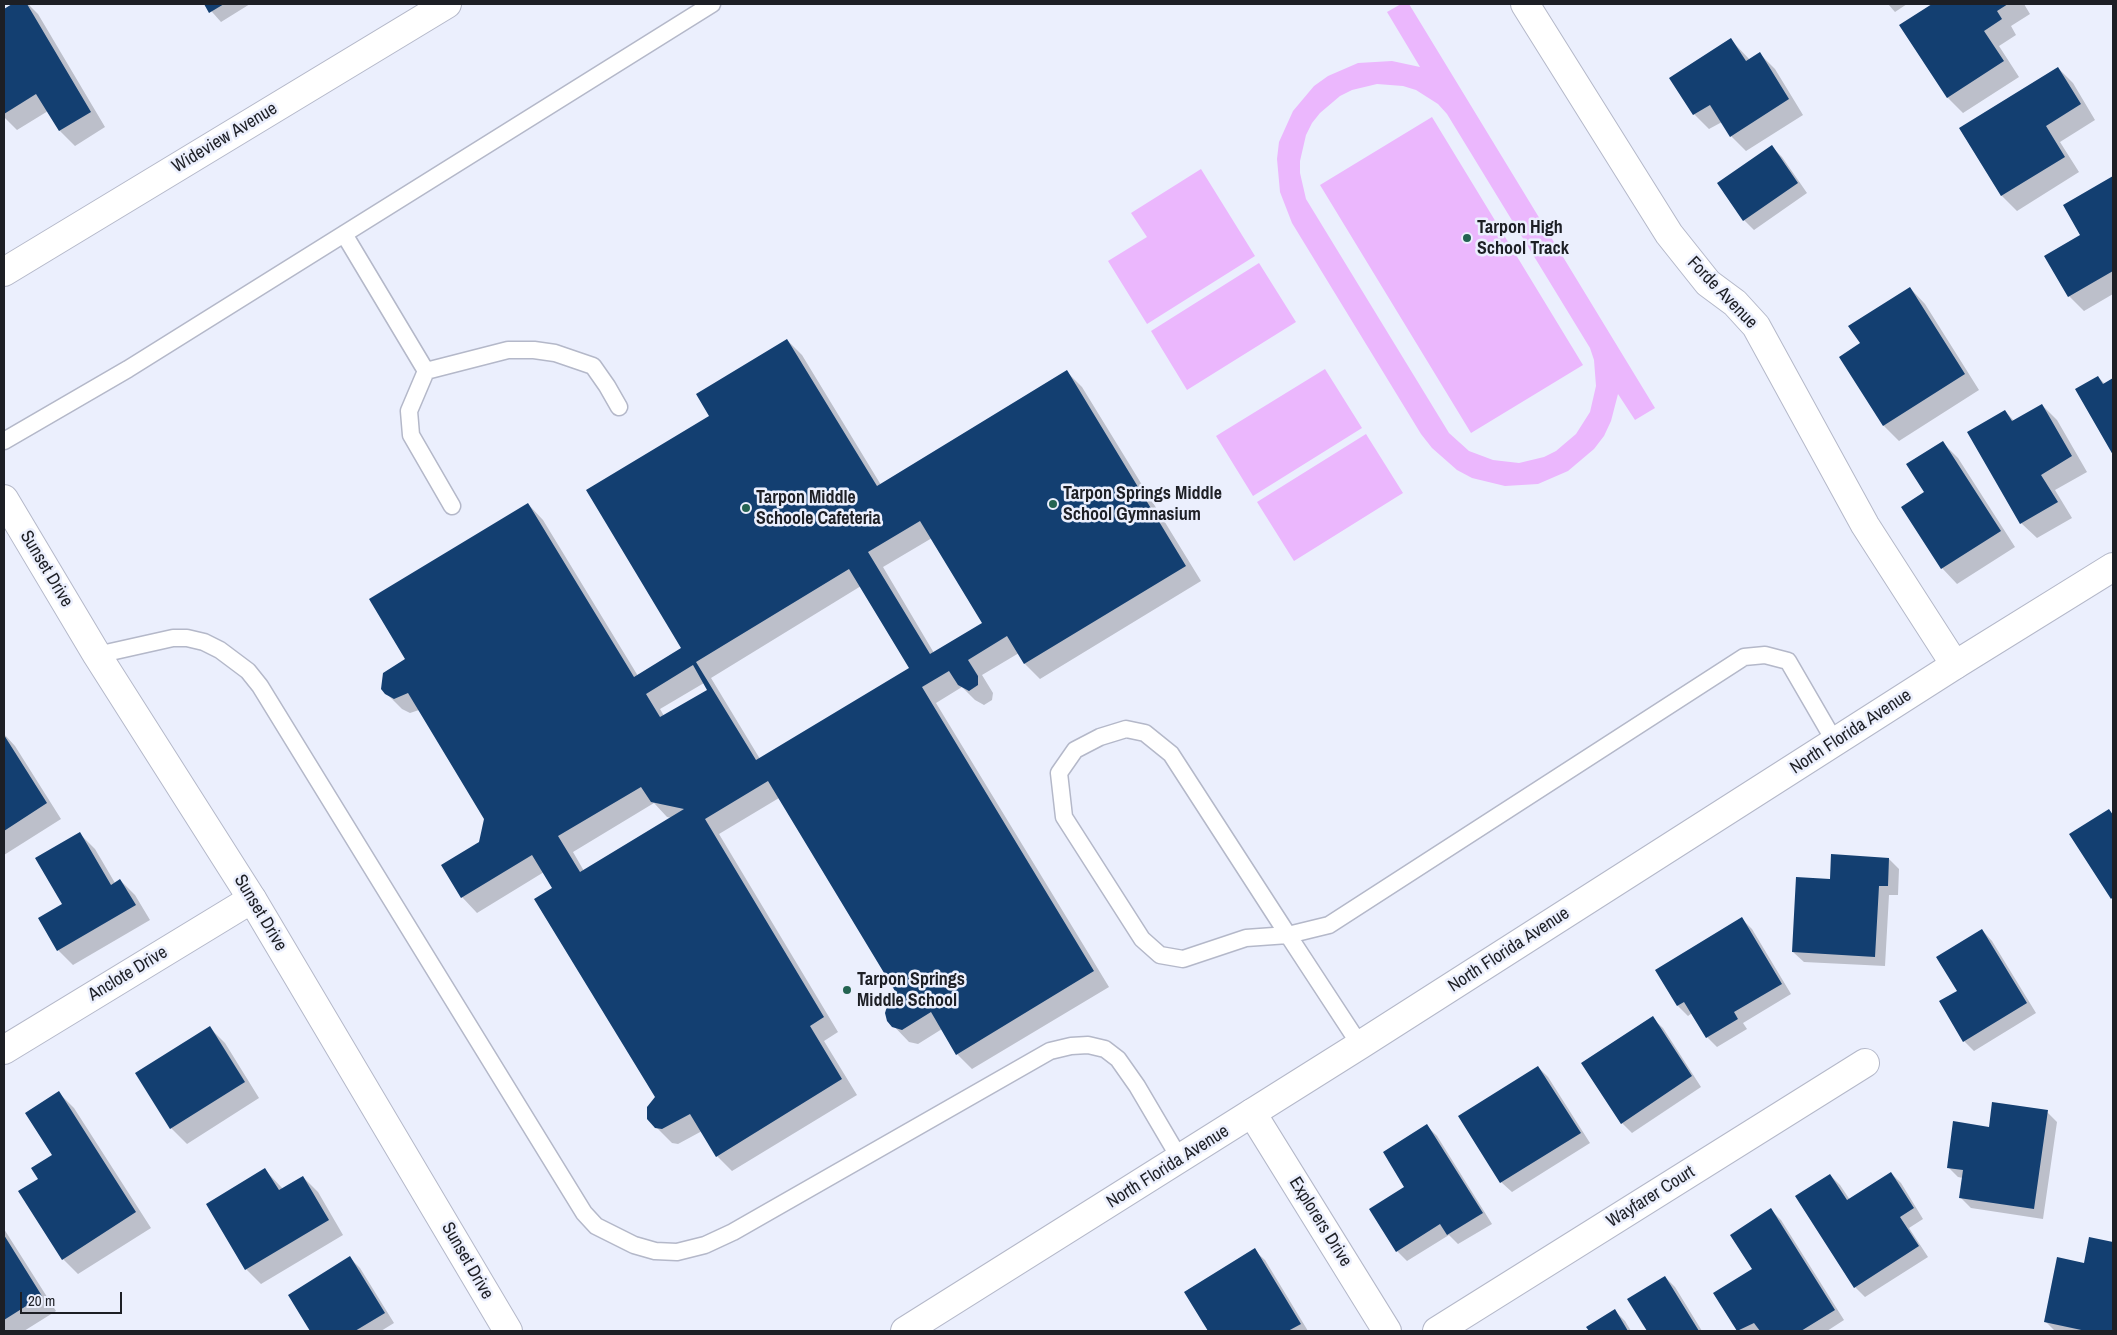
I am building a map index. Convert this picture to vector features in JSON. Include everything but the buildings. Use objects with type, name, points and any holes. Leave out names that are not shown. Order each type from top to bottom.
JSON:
[{"type":"street","name":"Wideview Avenue","points":[[4,272],[447,4]]},
{"type":"street","name":"Forde Avenue","points":[[1525,4],[1669,234],[1708,283],[1735,303],[1756,326],[1865,525],[1955,665]]},
{"type":"street","name":"Sunset Drive","points":[[4,500],[98,655],[252,899],[508,1331]]},
{"type":"street","name":"North Florida Avenue","points":[[905,1331],[1360,1045],[1955,665],[2113,567]]},
{"type":"street","name":"Anclote Drive","points":[[4,1050],[252,899]]},
{"type":"street","name":"Wayfarer Court","points":[[1437,1331],[1865,1063]]},
{"type":"street","name":"Explorers Drive","points":[[1252,1113],[1387,1331]]},
{"type":"lane","points":[[4,441],[128,369],[712,4]]},
{"type":"lane","points":[[344,234],[426,371]]},
{"type":"lane","points":[[426,371],[508,350],[555,353],[593,366],[608,386],[619,407]]},
{"type":"lane","points":[[426,371],[409,411],[411,435],[452,506]]},
{"type":"lane","points":[[98,655],[173,638],[187,638],[204,642],[220,650],[248,670],[260,686],[584,1213],[596,1226],[634,1245],[655,1251],[677,1252],[705,1245],[733,1232],[1050,1051],[1071,1046],[1088,1045],[1105,1049],[1118,1059],[1137,1086],[1180,1159]]},
{"type":"lane","points":[[1360,1045],[1288,935],[1171,754],[1145,733],[1126,729],[1100,737],[1075,750],[1059,773],[1064,817],[1142,939],[1160,955],[1183,958],[1246,938],[1288,935],[1329,925],[1744,657],[1765,655],[1788,661],[1835,742]]},
{"type":"shaded area","points":[[1401,4],[1409,4],[1655,408],[1635,420],[1618,394],[1611,421],[1604,436],[1594,449],[1568,471],[1538,484],[1505,486],[1472,478],[1457,470],[1432,448],[1421,434],[1292,223],[1280,192],[1277,159],[1279,142],[1293,111],[1314,86],[1328,76],[1358,63],[1392,61],[1420,67],[1387,12]],"holes":[[[1377,84],[1403,86],[1416,90],[1438,104],[1447,114],[1590,348],[1594,360],[1596,386],[1590,412],[1576,434],[1556,451],[1544,457],[1519,463],[1493,460],[1469,451],[1449,433],[1306,199],[1300,173],[1300,161],[1306,135],[1320,113],[1340,96],[1352,90]]]},
{"type":"shaded area","points":[[1432,117],[1583,365],[1471,433],[1320,185]]},
{"type":"shaded area","points":[[1201,169],[1255,256],[1147,324],[1108,261],[1147,237],[1131,213]]},
{"type":"shaded area","points":[[1259,263],[1296,322],[1187,390],[1151,331]]},
{"type":"shaded area","points":[[1325,369],[1362,428],[1253,496],[1216,436]]},
{"type":"shaded area","points":[[1366,434],[1403,493],[1294,561],[1257,502]]},
{"type":"place","name":"Tarpon High School Track","points":[[1467,238]]},
{"type":"place","name":"Tarpon Springs Middle School Gymnasium","points":[[1053,504]]},
{"type":"place","name":"Tarpon Middle Schoole Cafeteria","points":[[746,508]]},
{"type":"place","name":"Tarpon Springs Middle School","points":[[847,990]]}]
